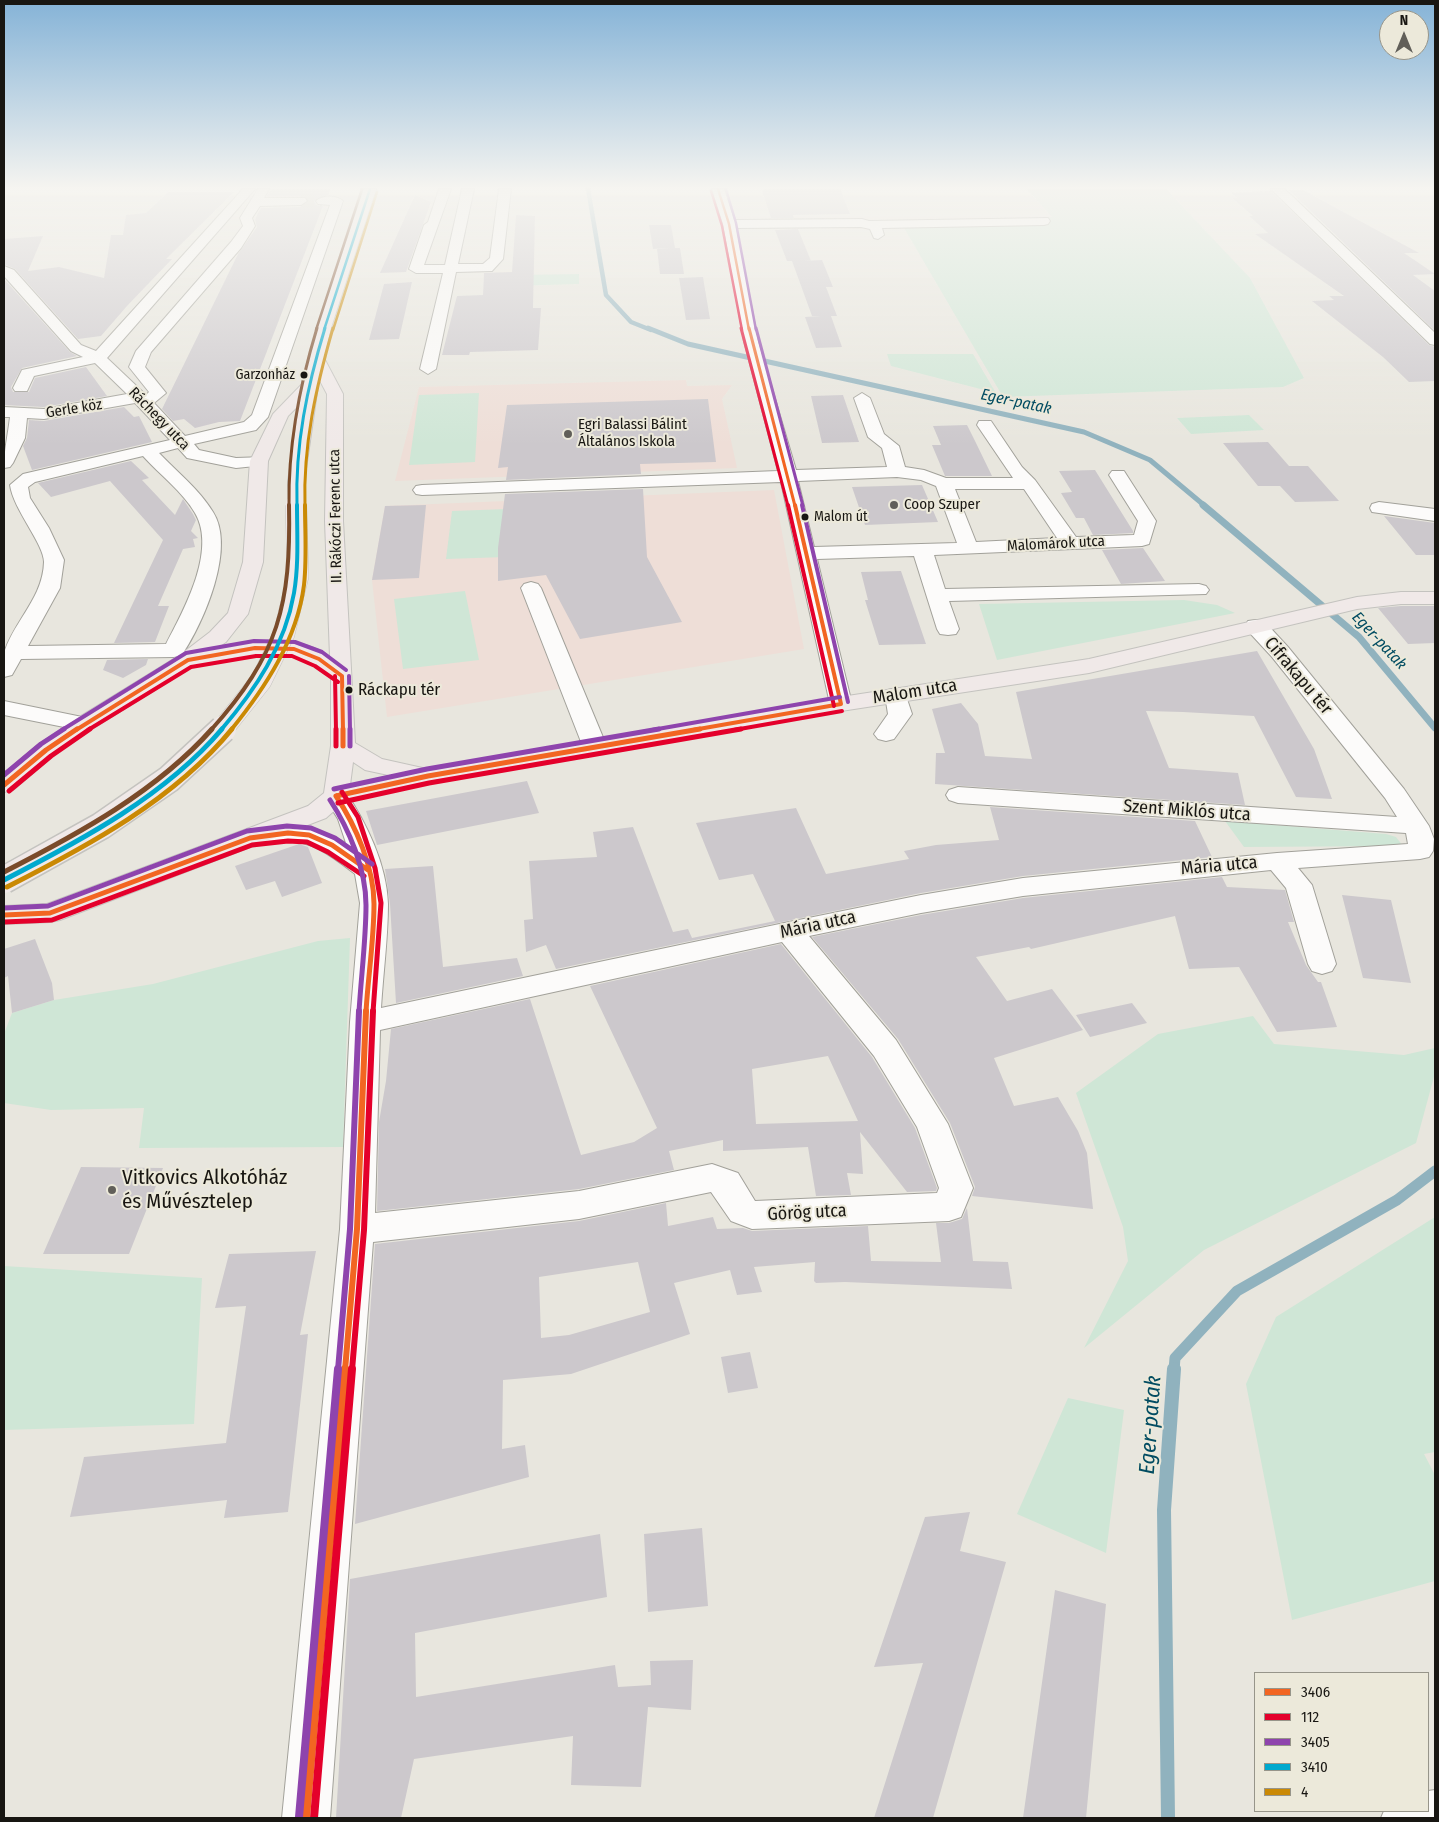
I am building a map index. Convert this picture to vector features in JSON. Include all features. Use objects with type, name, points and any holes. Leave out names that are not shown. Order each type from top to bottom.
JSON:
[{"type":"main road","points":[[4,880],[101,826],[169,779],[224,728],[261,681],[284,634],[298,576],[296,482],[301,434],[310,385],[341,274]]},
{"type":"main road","name":"II. Rákóczi Ferenc utca","points":[[317,360],[335,394],[334,521],[342,676]]},
{"type":"main road","points":[[255,648],[239,631],[238,614],[253,562],[259,461],[281,414],[310,385]]},
{"type":"main road","name":"Cifrakapu tér","points":[[1256,626],[1357,603],[1401,598],[1435,598]]},
{"type":"main road","points":[[4,785],[46,750],[84,724],[188,660],[218,636],[238,614]]},
{"type":"main road","name":"Malom utca","points":[[336,796],[428,776],[841,704],[1089,666],[1256,626]]},
{"type":"main road","points":[[4,931],[317,812],[336,796],[343,746],[342,676],[319,659],[294,649],[255,648],[188,660]]},
{"type":"main road","points":[[343,746],[374,765],[428,776]]},
{"type":"main road","points":[[4,915],[50,913]]},
{"type":"street","name":"Ráchegy utca","points":[[10,274],[76,348],[98,358],[142,400],[193,454],[209,459],[236,462],[259,461]]},
{"type":"street","points":[[21,388],[28,373],[98,358],[174,274]]},
{"type":"street","points":[[142,400],[158,393],[137,367],[144,351],[211,274]]},
{"type":"street","points":[[9,661],[50,588],[54,560],[39,528],[21,498],[19,484],[29,478],[250,426],[260,417],[311,274]]},
{"type":"street","points":[[428,368],[449,274]]},
{"type":"street","points":[[739,274],[752,343],[808,553],[841,704]]},
{"type":"street","points":[[1366,274],[1435,341]]},
{"type":"street","points":[[862,398],[877,437],[890,446],[897,472]]},
{"type":"street","name":"Gerle köz","points":[[10,413],[44,414],[142,400]]},
{"type":"street","points":[[4,463],[16,438],[10,413]]},
{"type":"street","points":[[985,426],[1015,471],[1029,484],[1070,543]]},
{"type":"street","points":[[9,661],[174,650],[194,612],[208,567],[214,537],[206,514],[148,451]]},
{"type":"street","points":[[422,490],[897,472],[924,475],[944,483],[1029,484]]},
{"type":"street","name":"Malomárok utca","points":[[808,553],[1142,540],[1147,521],[1118,475]]},
{"type":"street","points":[[944,483],[969,548]]},
{"type":"street","points":[[1379,508],[1435,515]]},
{"type":"street","points":[[922,549],[948,629]]},
{"type":"street","points":[[531,588],[595,747]]},
{"type":"street","points":[[938,595],[1199,590]]},
{"type":"street","name":"Cifrakapu tér","points":[[1256,626],[1280,652],[1395,794],[1416,826],[1421,840],[1420,851]]},
{"type":"street","points":[[886,734],[900,714],[896,695]]},
{"type":"street","points":[[4,708],[84,724]]},
{"type":"street","points":[[306,1818],[357,1229],[365,1022],[374,903],[368,870],[351,819],[336,796]]},
{"type":"street","name":"Szent Miklós utca","points":[[958,796],[1416,826]]},
{"type":"street","points":[[250,838],[288,833],[309,835],[332,845],[368,870]]},
{"type":"street","name":"Mária utca","points":[[365,1022],[789,931],[921,904],[1023,887],[1277,861],[1420,851]]},
{"type":"street","name":"Mária utca","points":[[1277,861],[1299,885],[1322,964]]},
{"type":"street","name":"Görög utca","points":[[357,1229],[579,1205],[712,1178],[726,1183],[743,1211],[752,1215],[949,1207],[956,1188],[932,1124],[885,1048],[789,931]]},
{"type":"street","points":[[1405,1818],[1435,1814]]},
{"type":"shaded area","name":"Egri Balassi Bálint Általános Iskola","points":[[686,380],[687,386],[732,385],[722,399],[737,468],[395,481],[419,387]]},
{"type":"shaded area","points":[[774,490],[804,649],[387,717],[372,580],[385,506]]},
{"type":"green space","points":[[579,274],[579,284],[512,286],[514,275]]},
{"type":"green space","points":[[931,274],[1246,274],[1304,378],[1283,387],[1003,397]]},
{"type":"green space","points":[[887,354],[973,354],[996,393],[891,366]]},
{"type":"green space","points":[[479,393],[475,462],[409,465],[419,395]]},
{"type":"green space","points":[[1249,415],[1264,430],[1191,434],[1177,418]]},
{"type":"green space","points":[[508,509],[506,557],[446,559],[452,511]]},
{"type":"green space","points":[[465,591],[479,660],[403,669],[394,599]]},
{"type":"green space","points":[[1184,600],[1217,605],[1235,613],[997,660],[979,604]]},
{"type":"green space","points":[[1225,821],[1386,834],[1396,837],[1403,846],[1244,847]]},
{"type":"green space","points":[[350,938],[343,1147],[139,1148],[144,1108],[51,1110],[4,1103],[4,1034],[12,1013],[54,1000],[153,984],[318,941]]},
{"type":"green space","points":[[1253,1016],[1274,1044],[1404,1055],[1435,1048],[1435,1073],[1416,1143],[1204,1250],[1084,1348],[1128,1261],[1123,1227],[1076,1093],[1158,1034]]},
{"type":"green space","points":[[1435,1217],[1435,1452],[1424,1454],[1435,1475],[1435,1581],[1292,1620],[1246,1384],[1276,1317]]},
{"type":"green space","points":[[4,1266],[202,1278],[194,1424],[4,1430]]},
{"type":"green space","points":[[1068,1398],[1124,1410],[1106,1553],[1017,1514]]},
{"type":"building","points":[[20,274],[88,274],[104,278],[105,274],[158,274],[101,336],[78,339]]},
{"type":"building","points":[[228,274],[297,274],[240,421],[219,422],[195,428],[184,419],[173,421],[162,409]]},
{"type":"building","points":[[484,274],[534,274],[533,308],[541,308],[538,350],[470,352],[469,355],[442,355],[457,296],[483,295]]},
{"type":"building","points":[[797,274],[828,274],[833,287],[826,287],[837,316],[831,316],[842,347],[816,348],[805,317],[821,316],[812,316]]},
{"type":"building","points":[[1312,274],[1356,274],[1429,345],[1435,347],[1435,381],[1409,382],[1383,357],[1312,301],[1334,300],[1329,296],[1344,296]]},
{"type":"building","points":[[1376,274],[1434,274],[1413,275],[1435,291],[1435,331]]},
{"type":"building","points":[[703,277],[710,319],[686,320],[679,278]]},
{"type":"building","points":[[4,279],[70,352],[77,356],[22,368],[11,387],[13,392],[29,392],[35,378],[86,367],[107,396],[44,407],[4,405]]},
{"type":"building","points":[[412,282],[399,339],[369,340],[384,284]]},
{"type":"building","points":[[843,395],[859,442],[822,443],[811,396]]},
{"type":"building","points":[[708,399],[716,462],[640,464],[641,474],[506,480],[508,467],[498,468],[507,405]]},
{"type":"building","points":[[124,407],[134,417],[139,416],[152,442],[32,470],[23,446],[27,438],[29,420],[44,421]]},
{"type":"building","points":[[967,425],[992,476],[945,476],[932,445],[941,445],[933,426]]},
{"type":"building","points":[[1268,442],[1289,466],[1308,466],[1339,501],[1295,502],[1280,486],[1258,486],[1223,443]]},
{"type":"building","points":[[131,461],[149,478],[142,480],[175,515],[183,499],[196,520],[191,531],[198,538],[193,539],[195,547],[183,549],[158,606],[169,606],[155,642],[114,643],[163,540],[110,481],[51,497],[38,483]]},
{"type":"building","points":[[1095,470],[1133,533],[1093,535],[1084,518],[1076,518],[1061,493],[1072,492],[1059,471]]},
{"type":"building","name":"Coop Szuper","points":[[922,485],[938,522],[865,525],[852,487]]},
{"type":"building","points":[[643,489],[647,557],[682,622],[580,639],[546,575],[498,581],[498,548],[505,494]]},
{"type":"building","points":[[426,505],[419,578],[372,580],[385,506]]},
{"type":"building","points":[[1384,516],[1435,523],[1435,555],[1416,555]]},
{"type":"building","points":[[1143,548],[1165,581],[1121,584],[1102,550]]},
{"type":"building","points":[[901,571],[926,644],[879,645],[865,600],[868,600],[861,572]]},
{"type":"building","points":[[1435,606],[1435,643],[1408,644],[1378,608]]},
{"type":"building","points":[[1257,651],[1314,749],[1332,799],[1296,797],[1254,716],[1183,712],[1146,711],[1169,768],[1238,773],[1245,805],[935,784],[936,753],[945,753],[932,709],[961,703],[978,724],[985,756],[1032,759],[1016,692]]},
{"type":"building","points":[[148,659],[146,665],[123,678],[103,670],[107,660]]},
{"type":"building","points":[[527,781],[539,813],[377,845],[366,811]]},
{"type":"building","points":[[990,807],[1195,821],[1212,857],[1023,876],[921,893],[556,969],[546,945],[526,952],[524,920],[533,919],[529,861],[597,857],[593,832],[633,827],[673,932],[688,929],[692,938],[775,921],[753,874],[719,880],[696,823],[796,808],[826,874],[909,859],[904,851],[936,845],[999,840]]},
{"type":"building","points":[[299,844],[308,847],[322,883],[282,897],[275,881],[246,890],[235,866]]},
{"type":"building","points":[[433,866],[443,967],[517,958],[523,976],[396,1003],[390,904],[385,869]]},
{"type":"building","points":[[1222,877],[1227,887],[1285,890],[1294,922],[1288,922],[1306,965],[1318,982],[1321,982],[1337,1027],[1277,1032],[1239,967],[1189,969],[1175,916],[1031,949],[1029,947],[976,957],[1007,1001],[1052,989],[1083,1030],[994,1058],[1014,1106],[1058,1097],[1078,1131],[1087,1153],[1093,1209],[972,1196],[975,1187],[950,1123],[898,1039],[812,937],[921,915],[1023,898]]},
{"type":"building","points":[[1342,895],[1391,900],[1411,983],[1363,978]]},
{"type":"building","points":[[35,939],[52,983],[54,1000],[12,1013],[8,976],[4,978],[4,949]]},
{"type":"building","points":[[781,944],[872,1057],[915,1128],[937,1188],[936,1191],[907,1192],[860,1132],[863,1174],[847,1173],[851,1195],[816,1196],[808,1147],[723,1151],[723,1140],[669,1151],[674,1170],[579,1189],[377,1211],[379,1122],[386,1081],[391,1029],[530,999],[581,1155],[634,1142],[657,1128],[590,986]],"holes":[[[828,1056],[858,1121],[756,1124],[752,1069]]]},
{"type":"building","points":[[1132,1003],[1147,1023],[1090,1037],[1076,1015]]},
{"type":"building","name":"Vitkovics Alkotóház és Művésztelep","points":[[81,1167],[163,1168],[129,1254],[43,1254]]},
{"type":"building","points":[[666,1203],[668,1226],[713,1217],[717,1229],[743,1228],[752,1231],[868,1226],[871,1261],[941,1262],[936,1223],[949,1223],[962,1219],[967,1208],[973,1261],[1008,1262],[1012,1289],[845,1282],[816,1283],[814,1281],[815,1262],[754,1267],[762,1292],[737,1295],[730,1270],[674,1283],[690,1334],[571,1374],[503,1380],[502,1449],[525,1445],[529,1477],[355,1524],[375,1244],[579,1221]],"holes":[[[638,1262],[650,1312],[569,1335],[541,1338],[539,1277]]]},
{"type":"building","points":[[316,1251],[300,1335],[308,1334],[288,1512],[224,1518],[227,1500],[70,1517],[84,1457],[226,1443],[246,1306],[215,1308],[229,1254]]},
{"type":"building","points":[[750,1352],[758,1388],[728,1393],[721,1357]]},
{"type":"building","points":[[970,1512],[960,1551],[1006,1562],[933,1818],[874,1818],[923,1663],[874,1667],[925,1517]]},
{"type":"building","points":[[702,1528],[708,1606],[648,1612],[644,1534]]},
{"type":"building","points":[[600,1534],[607,1597],[415,1633],[416,1697],[615,1665],[618,1687],[651,1685],[650,1661],[693,1660],[691,1710],[648,1707],[641,1787],[571,1785],[573,1736],[414,1759],[401,1818],[336,1818],[350,1579]]},
{"type":"building","points":[[1055,1590],[1106,1604],[1086,1818],[1023,1818]]},
{"type":"waterway","name":"Eger-patak","points":[[602,274],[606,295],[631,322],[651,330]]},
{"type":"waterway","name":"Eger-patak","points":[[648,328],[688,344],[1084,432],[1150,460],[1205,506]]},
{"type":"waterway","name":"Eger-patak","points":[[1203,505],[1359,637],[1435,728]]},
{"type":"waterway","name":"Eger-patak","points":[[1174,1370],[1175,1358],[1237,1291],[1397,1200],[1435,1171]]},
{"type":"waterway","name":"Eger-patak","points":[[1168,1818],[1164,1510],[1174,1369]]},
{"type":"transit line","points":[[4,872],[86,828],[167,772],[203,739],[235,704],[261,664],[279,622],[285,601],[290,559],[289,475],[293,430],[302,384],[333,274]]},
{"type":"transit line","name":"3410","points":[[4,880],[91,833],[135,805],[176,773],[213,739],[246,700],[272,658],[290,612],[297,572],[296,493],[298,453],[305,407],[315,362],[341,274]]},
{"type":"transit line","name":"4","points":[[7,887],[53,864],[98,837],[143,808],[185,776],[224,739],[256,699],[282,654],[300,605],[303,586],[306,548],[304,491],[309,430],[323,363],[350,274]]},
{"type":"transit line","name":"112","points":[[731,274],[744,343],[781,477],[834,706]]},
{"type":"transit line","name":"3406","points":[[738,274],[751,341],[788,475],[841,704]]},
{"type":"transit line","name":"3405","points":[[746,274],[758,339],[795,473],[848,702]]},
{"type":"transit line","name":"3405","points":[[4,775],[41,744],[186,653],[254,641],[295,642],[322,652],[346,670]]},
{"type":"transit line","name":"3406","points":[[4,785],[46,750],[84,724],[188,660],[255,648],[294,649],[319,659],[342,676]]},
{"type":"transit line","name":"112","points":[[9,791],[51,756],[88,730],[191,667],[256,656],[292,656],[315,666],[338,682]]},
{"type":"transit line","name":"112","points":[[335,676],[336,746]]},
{"type":"transit line","name":"3406","points":[[342,676],[343,746]]},
{"type":"transit line","name":"3405","points":[[349,676],[350,746]]},
{"type":"transit line","name":"3405","points":[[334,789],[427,769],[840,697]]},
{"type":"transit line","name":"3406","points":[[336,796],[428,776],[841,704]]},
{"type":"transit line","name":"112","points":[[338,803],[429,783],[842,711]]},
{"type":"transit line","name":"112","points":[[314,1818],[364,1230],[372,1022],[381,903],[375,868],[358,817],[342,792]]},
{"type":"transit line","name":"3406","points":[[306,1818],[357,1229],[365,1022],[374,903],[368,870],[351,819],[336,796]]},
{"type":"transit line","name":"3405","points":[[299,1817],[350,1229],[358,1022],[366,903],[361,872],[344,822],[330,800]]},
{"type":"transit line","name":"3405","points":[[4,908],[48,906],[247,831],[287,826],[311,828],[335,838],[372,864]]},
{"type":"transit line","name":"3406","points":[[4,915],[50,913],[250,838],[288,833],[309,835],[332,845],[368,870]]},
{"type":"transit line","name":"112","points":[[4,922],[52,920],[252,845],[288,841],[307,842],[328,852],[364,876]]},
{"type":"place","name":"Garzonház","points":[[304,375]]},
{"type":"place","name":"Egri Balassi Bálint Általános Iskola","points":[[568,434]]},
{"type":"place","name":"Coop Szuper","points":[[894,505]]},
{"type":"place","name":"Malom út","points":[[805,517]]},
{"type":"place","name":"Ráckapu tér","points":[[349,690]]},
{"type":"place","name":"Vitkovics Alkotóház és Művésztelep","points":[[112,1190]]}]
